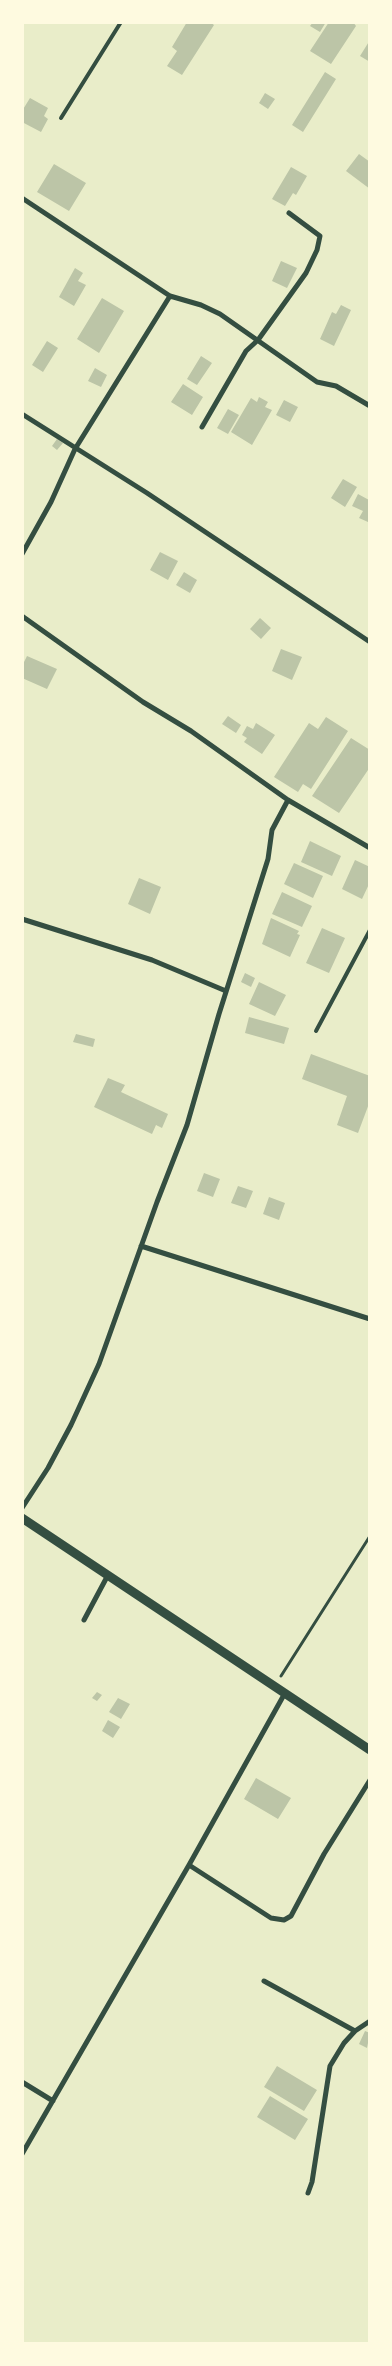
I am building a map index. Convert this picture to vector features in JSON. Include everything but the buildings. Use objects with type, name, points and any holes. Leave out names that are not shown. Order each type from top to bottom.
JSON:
[{"type":"street","points":[[22,198],[170,296],[211,309],[317,382],[336,386],[370,406]]},
{"type":"street","points":[[202,427],[246,351],[258,340],[306,273],[320,238],[316,231],[290,213]]},
{"type":"street","points":[[22,554],[51,502],[75,449],[170,296]]},
{"type":"street","points":[[22,414],[147,493],[370,642]]},
{"type":"street","points":[[22,616],[143,702],[191,731],[288,800],[370,848]]},
{"type":"street","points":[[22,1508],[48,1468],[86,1396],[188,1125],[226,991],[268,859],[272,830],[288,800]]},
{"type":"street","points":[[22,919],[152,960],[226,991]]},
{"type":"street","points":[[141,1246],[370,1319]]},
{"type":"street","points":[[22,1518],[370,1750]]},
{"type":"street","points":[[84,1620],[108,1575]]},
{"type":"street","points":[[22,2154],[189,1865],[285,1694]]},
{"type":"street","points":[[189,1865],[271,1918],[284,1920],[291,1916],[370,1780]]},
{"type":"street","points":[[264,1981],[355,2031]]},
{"type":"street","points":[[308,2193],[312,2182],[330,2066],[340,2049],[355,2031],[369,2022]]},
{"type":"street","points":[[22,2082],[53,2101]]},
{"type":"lane","points":[[61,118],[121,22]]},
{"type":"lane","points":[[316,1031],[370,930]]},
{"type":"path","points":[[274,1686],[306,1639],[370,1536]]}]
